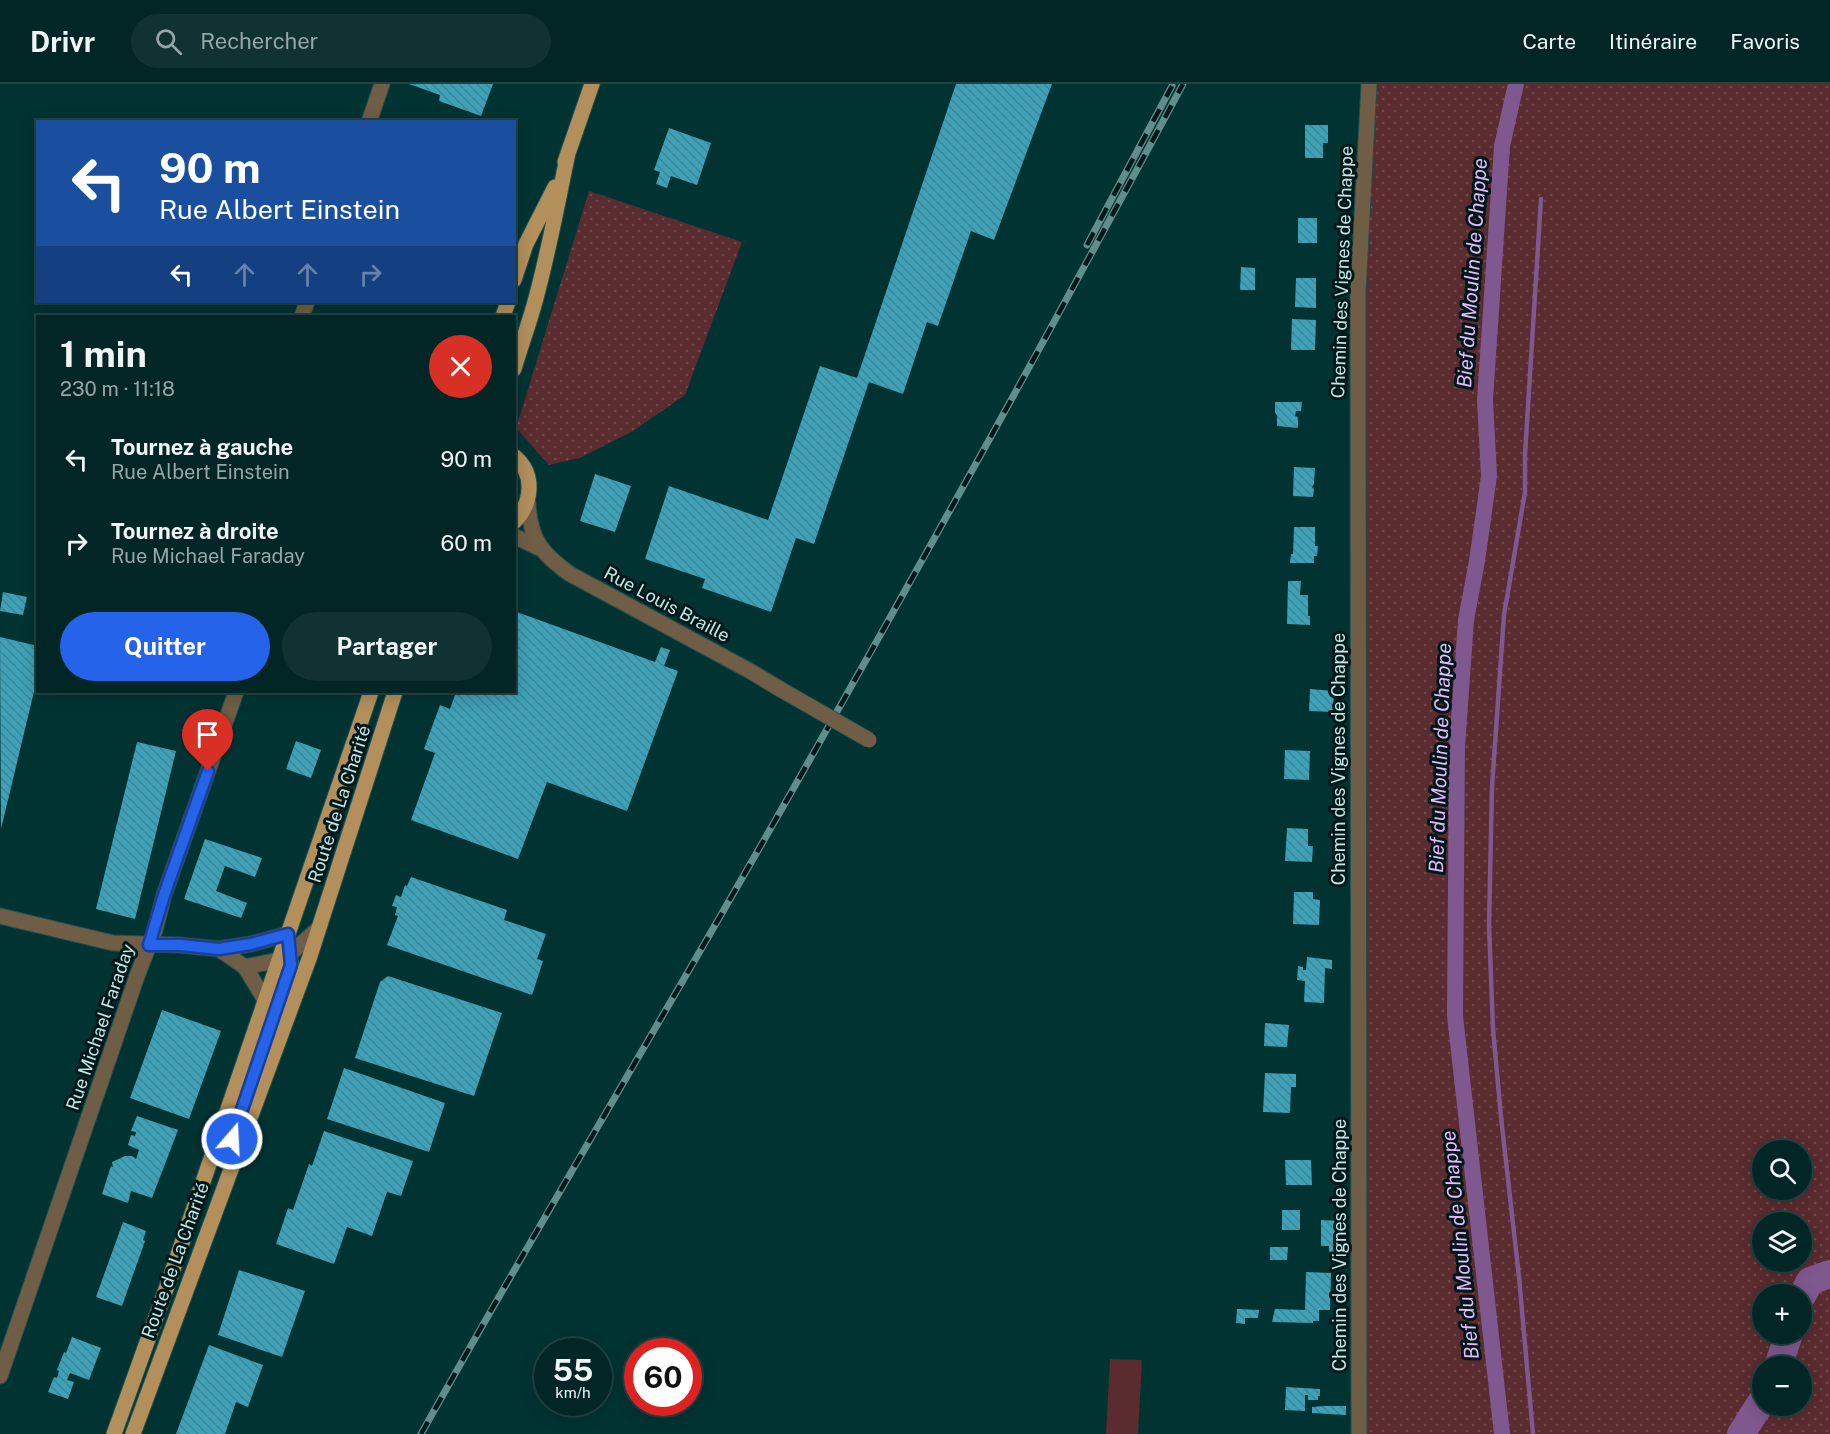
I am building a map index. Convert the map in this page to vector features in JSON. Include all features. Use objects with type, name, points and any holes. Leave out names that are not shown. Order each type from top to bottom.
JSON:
[{"type":"main road","points":[[516,274],[526,244],[547,205],[568,153],[592,84]]},
{"type":"main road","points":[[516,362],[549,248],[568,153]]},
{"type":"main road","points":[[516,458],[527,473],[530,488],[528,504],[516,519]]},
{"type":"main road","name":"Route de La Charité","points":[[288,934],[371,693]]},
{"type":"main road","name":"Route de La Charité","points":[[133,1434],[319,928],[395,693]]},
{"type":"main road","points":[[222,1191],[218,1183],[291,965],[284,957],[288,934]]},
{"type":"main road","name":"Route de La Charité","points":[[114,1434],[265,1000],[284,957]]},
{"type":"street","points":[[370,120],[382,84]]},
{"type":"street","name":"Chemin des Vignes de Chappe","points":[[1359,1434],[1358,292],[1369,84]]},
{"type":"street","points":[[528,504],[529,516],[539,548]]},
{"type":"street","name":"Rue Louis Braille","points":[[516,537],[539,548],[570,574],[635,608],[869,740]]},
{"type":"street","name":"Rue Michael Faraday","points":[[0,1376],[149,945],[164,895],[236,693]]},
{"type":"street","points":[[0,916],[113,943],[219,949],[251,944],[288,934]]},
{"type":"street","points":[[245,967],[284,957],[319,928]]},
{"type":"street","points":[[219,949],[245,967],[265,1000]]},
{"type":"shaded area","points":[[1369,84],[1830,84],[1830,1434],[1359,1434],[1358,292]]},
{"type":"shaded area","points":[[589,191],[742,242],[685,395],[633,431],[580,458],[549,465],[516,428]]},
{"type":"shaded area","points":[[1110,1359],[1142,1360],[1138,1434],[1106,1434]]},
{"type":"building","points":[[409,84],[493,84],[481,116],[439,101],[440,95]]},
{"type":"building","points":[[956,84],[1052,84],[994,240],[971,231],[938,326],[927,322],[903,394],[869,382],[814,544],[796,538],[771,612],[702,588],[705,579],[645,559],[669,486],[768,520],[820,366],[857,378]]},
{"type":"building","points":[[1305,125],[1328,125],[1328,143],[1323,143],[1323,158],[1305,158]]},
{"type":"building","points":[[669,128],[711,143],[697,185],[671,176],[667,188],[656,184],[660,172],[654,170]]},
{"type":"building","points":[[1298,218],[1317,218],[1317,243],[1298,243]]},
{"type":"building","points":[[1241,267],[1255,268],[1255,290],[1240,290]]},
{"type":"building","points":[[1296,278],[1316,278],[1316,308],[1295,307]]},
{"type":"building","points":[[1292,319],[1316,320],[1315,350],[1291,350]]},
{"type":"building","points":[[1275,402],[1302,402],[1301,411],[1296,411],[1295,416],[1298,417],[1298,428],[1277,426]]},
{"type":"building","points":[[1294,467],[1315,468],[1313,497],[1293,496]]},
{"type":"building","points":[[595,474],[631,486],[615,532],[580,521]]},
{"type":"building","points":[[1294,527],[1315,527],[1315,546],[1318,546],[1314,563],[1290,563],[1291,554],[1293,554]]},
{"type":"building","points":[[1288,581],[1301,581],[1300,595],[1308,595],[1310,625],[1287,624]]},
{"type":"building","points":[[3,592],[27,597],[23,615],[0,611]]},
{"type":"building","points":[[516,612],[655,662],[661,647],[670,650],[664,666],[678,671],[627,811],[547,782],[518,859],[411,820],[435,753],[424,749],[440,705],[450,709],[456,693],[516,693]]},
{"type":"building","points":[[0,637],[36,646],[36,683],[1,829]]},
{"type":"building","points":[[1310,689],[1334,691],[1333,712],[1309,711]]},
{"type":"building","points":[[296,741],[321,750],[311,778],[286,769]]},
{"type":"building","points":[[137,742],[176,751],[135,919],[96,909]]},
{"type":"building","points":[[1285,750],[1310,751],[1309,780],[1284,779]]},
{"type":"building","points":[[1287,828],[1308,829],[1308,846],[1313,846],[1312,862],[1285,861]]},
{"type":"building","points":[[205,839],[262,858],[255,877],[225,866],[216,891],[247,903],[241,918],[184,899]]},
{"type":"building","points":[[411,877],[507,910],[504,920],[546,934],[537,959],[543,961],[532,995],[387,945],[398,916],[395,915],[397,907],[392,906],[396,895],[401,897]]},
{"type":"building","points":[[1294,892],[1313,892],[1313,899],[1320,900],[1319,925],[1293,924]]},
{"type":"building","points":[[1307,957],[1332,960],[1332,969],[1325,968],[1324,1003],[1304,1002],[1305,981],[1297,980],[1298,966],[1306,970]]},
{"type":"building","points":[[388,976],[502,1013],[474,1096],[355,1058],[380,982]]},
{"type":"building","points":[[162,1010],[221,1031],[189,1119],[130,1098]]},
{"type":"building","points":[[1265,1023],[1289,1025],[1287,1047],[1264,1046]]},
{"type":"building","points":[[344,1068],[445,1103],[429,1152],[327,1119]]},
{"type":"building","points":[[1265,1073],[1296,1074],[1296,1087],[1291,1087],[1290,1113],[1263,1112]]},
{"type":"building","points":[[137,1116],[178,1130],[152,1198],[131,1191],[128,1203],[102,1194],[111,1166],[113,1167],[112,1162],[125,1156],[132,1156],[136,1159],[139,1150],[128,1145],[131,1135],[135,1136],[136,1132],[131,1131]]},
{"type":"building","points":[[324,1131],[413,1161],[401,1196],[387,1192],[372,1236],[347,1227],[334,1264],[276,1244],[288,1208],[293,1210],[309,1164],[312,1166]]},
{"type":"building","points":[[1285,1160],[1311,1160],[1312,1185],[1286,1185]]},
{"type":"building","points":[[1282,1210],[1300,1210],[1300,1230],[1282,1230]]},
{"type":"building","points":[[1321,1220],[1339,1221],[1339,1233],[1344,1233],[1346,1238],[1345,1252],[1329,1252],[1329,1246],[1321,1246]]},
{"type":"building","points":[[123,1222],[146,1231],[143,1240],[145,1241],[122,1306],[96,1297]]},
{"type":"building","points":[[1270,1247],[1288,1247],[1287,1260],[1270,1260]]},
{"type":"building","points":[[239,1270],[305,1291],[282,1357],[218,1335]]},
{"type":"building","points":[[1306,1272],[1331,1273],[1330,1310],[1319,1310],[1319,1321],[1313,1321],[1313,1323],[1272,1322],[1275,1309],[1305,1310]]},
{"type":"building","points":[[1237,1309],[1259,1310],[1258,1318],[1245,1318],[1245,1324],[1236,1323]]},
{"type":"building","points":[[72,1337],[101,1348],[89,1380],[70,1373],[67,1380],[74,1382],[68,1399],[48,1392],[54,1377],[57,1378],[59,1371],[57,1370]]},
{"type":"building","points":[[209,1345],[263,1365],[248,1407],[236,1402],[225,1434],[176,1434]]},
{"type":"building","points":[[1286,1387],[1320,1389],[1320,1396],[1318,1400],[1308,1400],[1308,1395],[1305,1395],[1305,1411],[1285,1410]]},
{"type":"building","points":[[1346,1406],[1346,1415],[1312,1413],[1312,1407]]},
{"type":"waterway","name":"Bief du Moulin de Chappe","points":[[1502,1434],[1455,1016],[1457,747],[1466,620],[1489,476],[1485,400],[1502,146],[1516,84]]},
{"type":"waterway","points":[[1533,1434],[1493,1029],[1489,925],[1492,787],[1504,615],[1525,492],[1525,454],[1541,199]]},
{"type":"waterway","points":[[1808,1284],[1810,1281],[1830,1274]]},
{"type":"waterway","points":[[1781,1356],[1786,1344]]},
{"type":"waterway","points":[[1741,1434],[1752,1416]]},
{"type":"railway","points":[[421,1434],[848,693],[1183,84]]},
{"type":"railway","points":[[1087,245],[1172,86]]},
{"type":"route","points":[[208,771],[164,895],[149,945],[219,949],[251,944],[288,934],[291,965],[232,1139]]}]
